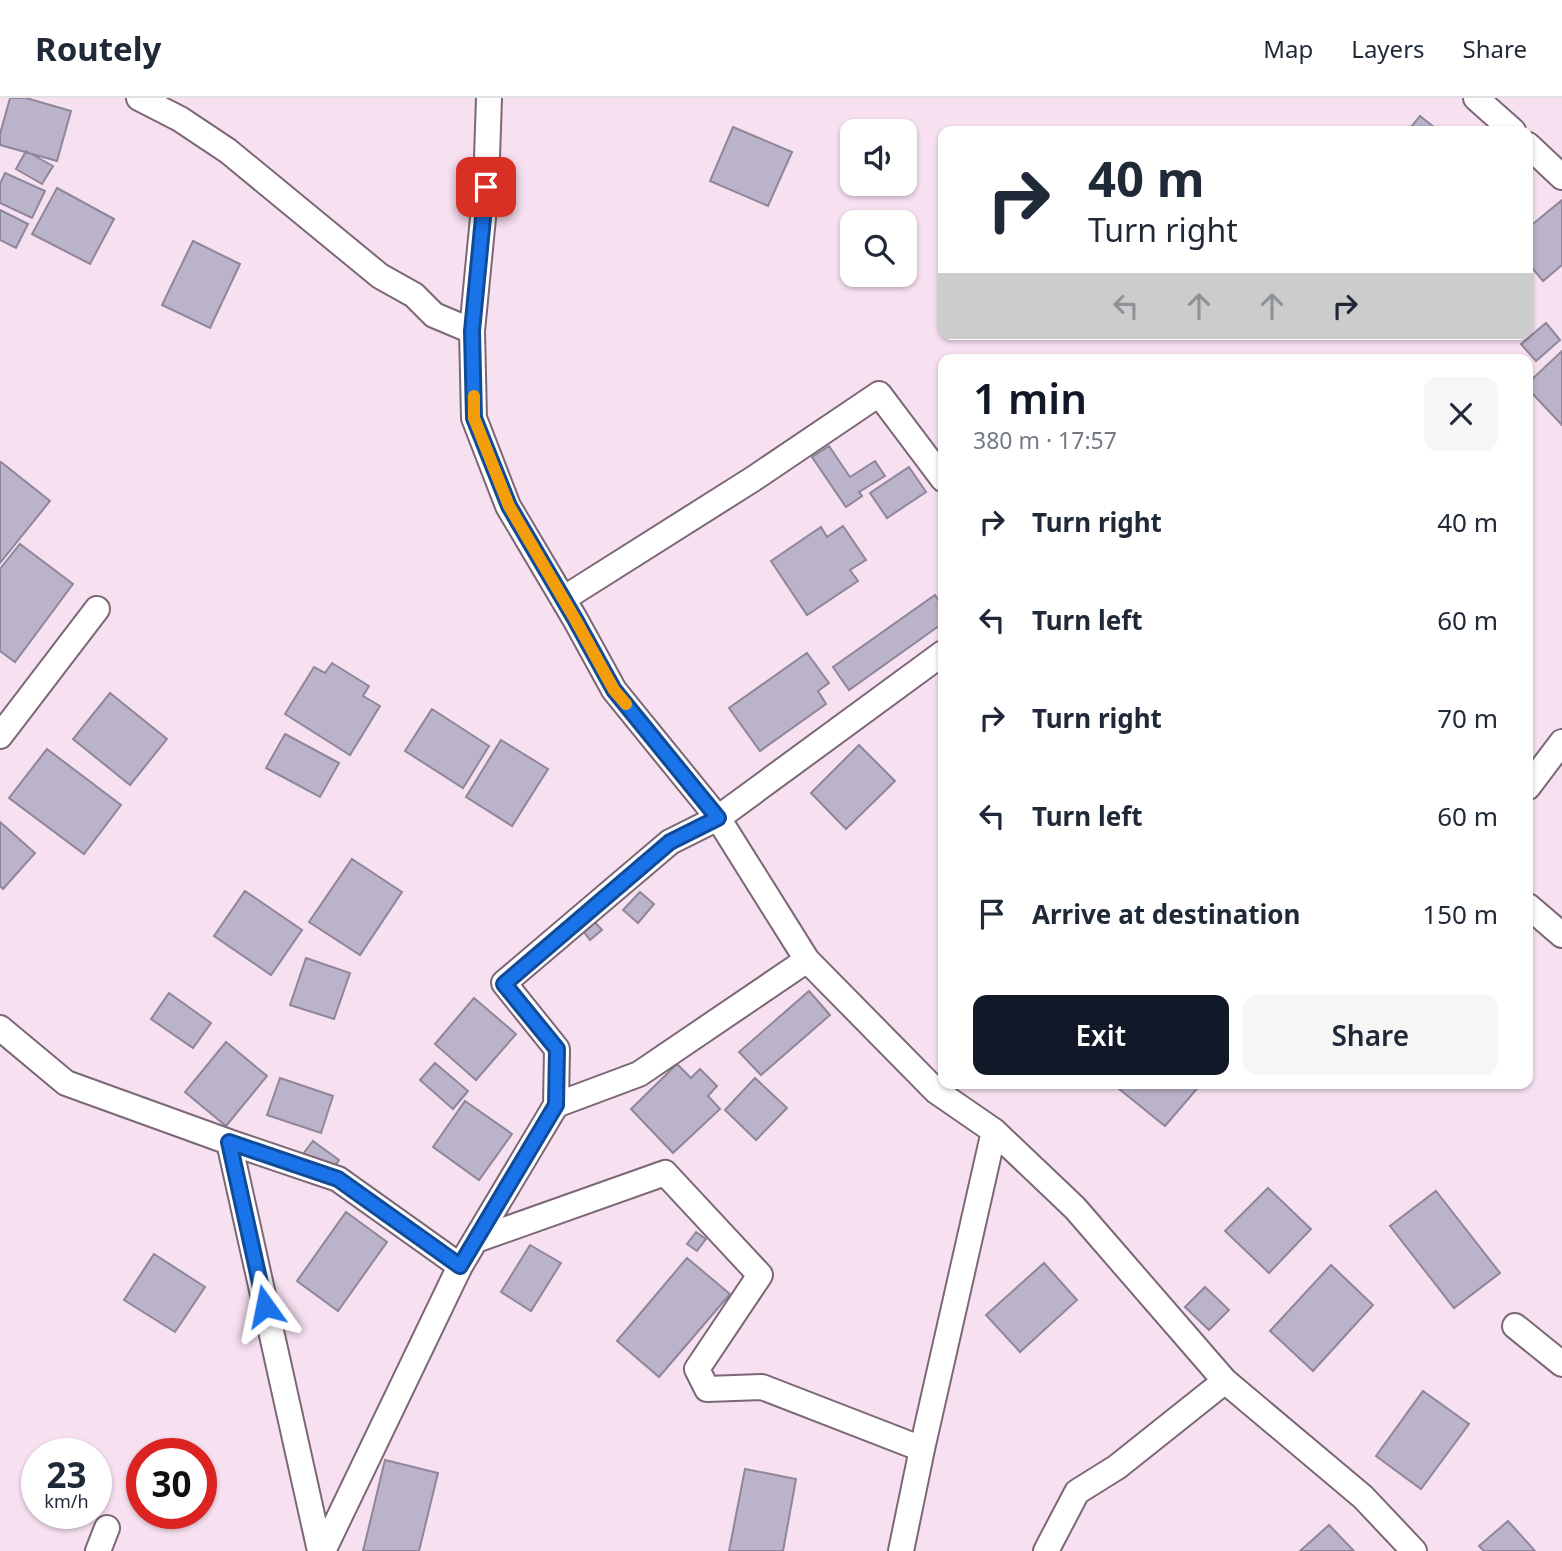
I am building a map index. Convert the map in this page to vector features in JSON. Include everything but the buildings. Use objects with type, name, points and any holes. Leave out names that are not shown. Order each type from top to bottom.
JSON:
[{"type":"street","points":[[139,98],[180,119],[228,151],[380,276],[414,295],[435,315],[472,331]]},
{"type":"street","points":[[489,98],[486,187],[472,331],[474,418],[509,506],[614,690],[718,818],[807,960],[936,1091],[994,1130],[1075,1208],[1225,1381],[1363,1497],[1414,1551]]},
{"type":"street","points":[[1476,98],[1507,126]]},
{"type":"street","points":[[1533,150],[1562,177]]},
{"type":"street","points":[[563,599],[753,479],[879,394],[938,472]]},
{"type":"street","points":[[0,736],[97,609]]},
{"type":"street","points":[[322,1551],[460,1266],[556,1105],[557,1049],[504,984],[670,842],[718,818],[938,657]]},
{"type":"street","points":[[1533,781],[1562,743]]},
{"type":"street","points":[[1533,910],[1562,935]]},
{"type":"street","points":[[556,1105],[639,1074],[807,960]]},
{"type":"street","points":[[0,1028],[66,1083],[338,1179],[460,1266]]},
{"type":"street","points":[[901,1551],[994,1130]]},
{"type":"street","points":[[229,1142],[322,1551]]},
{"type":"street","points":[[476,1240],[665,1173],[760,1275],[697,1369],[707,1389],[762,1387],[922,1449]]},
{"type":"street","points":[[1515,1326],[1562,1364]]},
{"type":"street","points":[[1046,1551],[1077,1492],[1116,1467],[1225,1381]]},
{"type":"street","points":[[98,1551],[107,1529]]},
{"type":"slow traffic","points":[[474,396],[474,418],[509,506],[614,690],[626,704]]},
{"type":"route","points":[[265,1306],[229,1142],[338,1179],[460,1266],[556,1105],[557,1049],[504,984],[670,842],[718,818],[614,690],[509,506],[474,418],[472,331],[486,187]]}]
